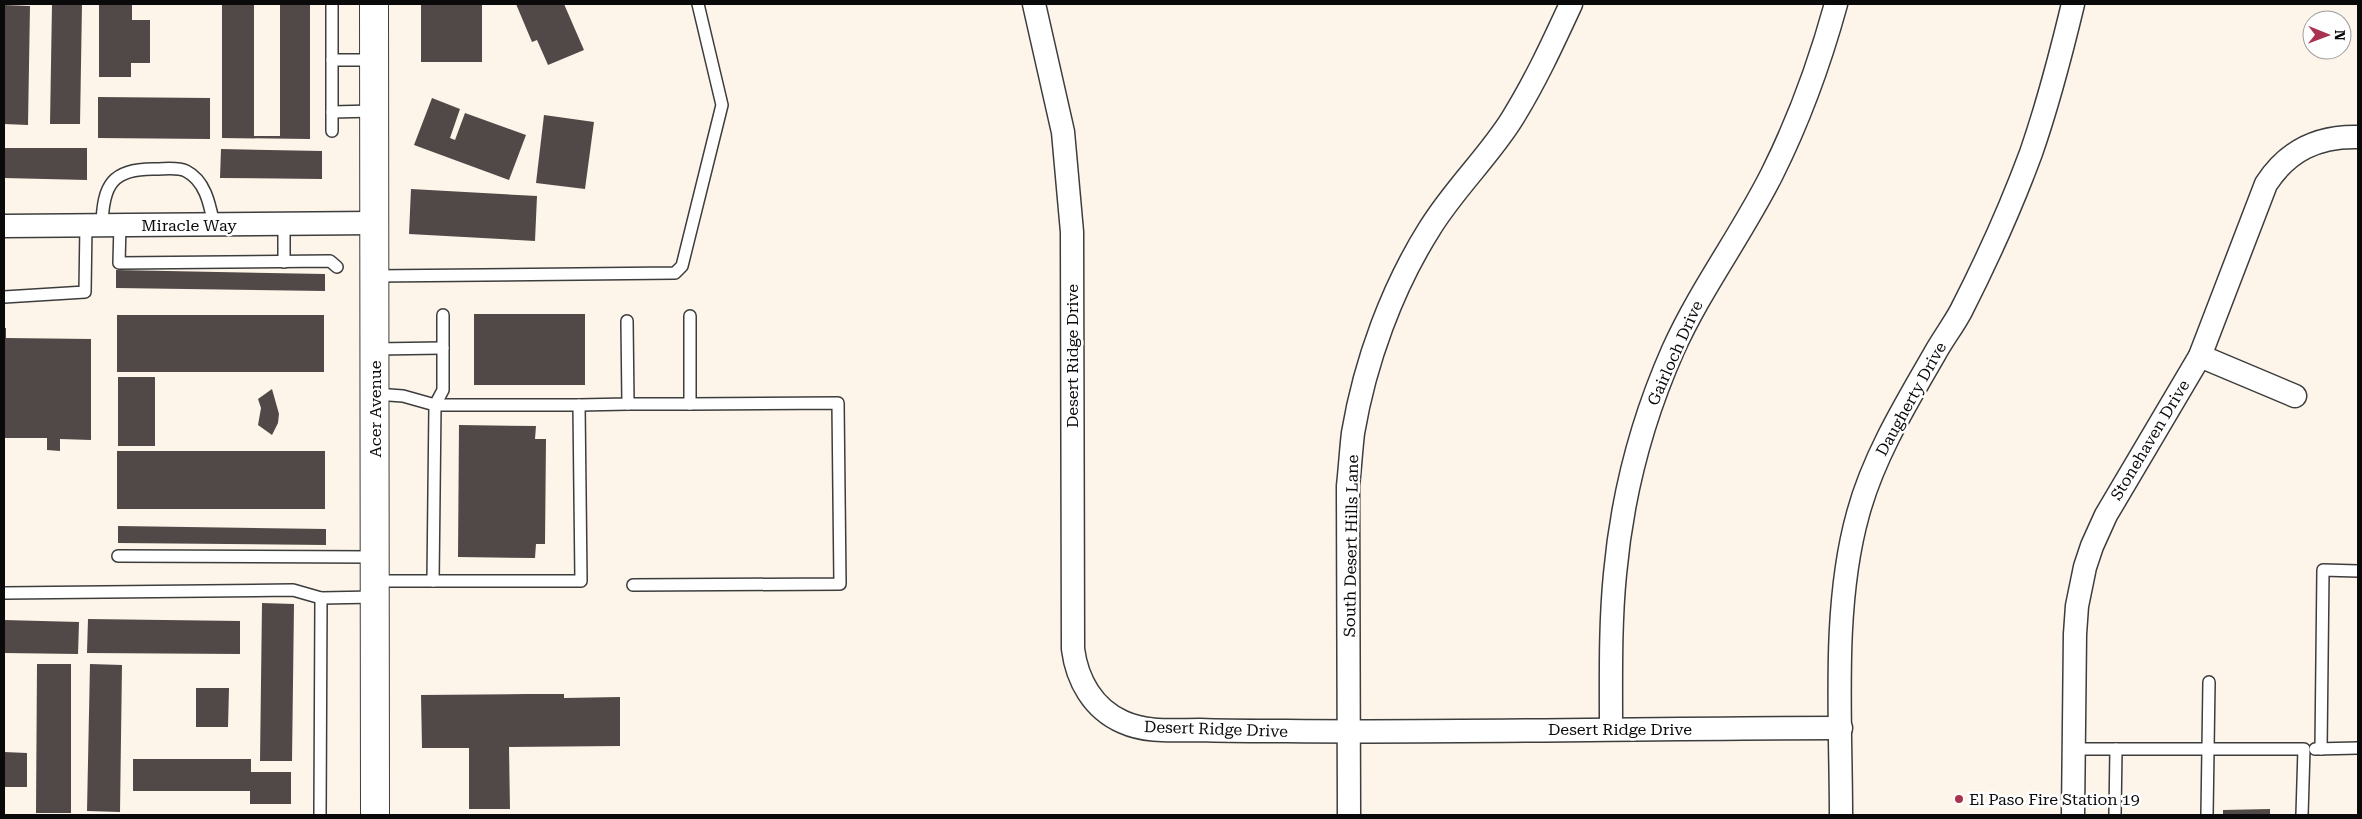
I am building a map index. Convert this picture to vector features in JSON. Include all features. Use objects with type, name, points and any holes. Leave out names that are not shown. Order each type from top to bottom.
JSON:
[{"type":"street","name":"Acer Avenue","points":[[374,4],[374,815]]},
{"type":"street","name":"Desert Ridge Drive","points":[[1034,4],[1063,132],[1072,232],[1073,648],[1081,681],[1091,698],[1105,712],[1122,722],[1142,728],[1350,732],[1611,728],[1841,728]]},
{"type":"street","name":"South Desert Hills Lane","points":[[1349,815],[1348,486],[1353,433],[1366,374],[1388,312],[1407,270],[1430,228],[1458,188],[1512,120],[1543,64],[1571,4]]},
{"type":"street","name":"Gairloch Drive","points":[[1611,728],[1612,615],[1615,573],[1622,520],[1641,437],[1673,350],[1696,304],[1772,175],[1796,122],[1826,40],[1836,4]]},
{"type":"street","name":"Daugherty Drive","points":[[1841,815],[1842,613],[1846,567],[1858,514],[1882,450],[1934,355],[1960,313],[2015,194],[2054,83],[2074,4]]},
{"type":"street","name":"Stonehaven Drive","points":[[2073,815],[2075,634],[2084,567],[2106,515],[2200,356],[2266,184],[2274,172],[2299,149],[2318,140],[2340,136],[2358,137]]},
{"type":"street","name":"Miracle Way","points":[[4,226],[374,223]]},
{"type":"street","points":[[2200,356],[2295,396]]},
{"type":"lane","points":[[332,4],[332,131]]},
{"type":"lane","points":[[374,276],[675,273],[682,266],[722,106],[698,4]]},
{"type":"lane","points":[[332,60],[374,60]]},
{"type":"lane","points":[[332,112],[374,111]]},
{"type":"lane","points":[[4,297],[85,292],[102,225],[105,192],[114,180],[130,170],[176,169],[187,172],[204,191],[210,203],[214,225]]},
{"type":"lane","points":[[284,224],[284,262]]},
{"type":"lane","points":[[102,225],[119,263],[330,262],[336,267]]},
{"type":"lane","points":[[432,581],[435,405],[443,390],[443,314]]},
{"type":"lane","points":[[690,316],[690,404]]},
{"type":"lane","points":[[627,320],[628,404]]},
{"type":"lane","points":[[374,349],[443,348]]},
{"type":"lane","points":[[375,394],[403,396],[435,405],[838,403],[840,584],[633,585]]},
{"type":"lane","points":[[118,556],[375,578],[432,581],[581,581],[579,405]]},
{"type":"lane","points":[[2321,749],[2323,570],[2358,571]]},
{"type":"lane","points":[[4,593],[293,590],[321,598],[375,578]]},
{"type":"lane","points":[[320,815],[321,598]]},
{"type":"lane","points":[[2207,815],[2209,682]]},
{"type":"lane","points":[[2073,749],[2304,750],[2358,748]]},
{"type":"lane","points":[[2115,815],[2116,749]]},
{"type":"lane","points":[[2302,815],[2304,750]]},
{"type":"building","points":[[52,4],[82,4],[80,124],[50,124]]},
{"type":"building","points":[[99,4],[132,4],[132,20],[150,20],[150,63],[131,63],[131,77],[99,77]]},
{"type":"building","points":[[222,4],[254,4],[254,136],[280,136],[280,4],[310,4],[310,139],[222,138]]},
{"type":"building","points":[[421,4],[482,4],[482,62],[421,62]]},
{"type":"building","points":[[516,4],[564,4],[584,50],[548,65],[537,40],[532,42]]},
{"type":"building","points":[[4,5],[30,6],[28,125],[4,124]]},
{"type":"building","points":[[98,97],[210,98],[210,139],[98,138]]},
{"type":"building","points":[[432,98],[460,109],[450,138],[455,140],[465,113],[526,135],[509,180],[414,145]]},
{"type":"building","points":[[544,115],[594,122],[585,189],[536,183]]},
{"type":"building","points":[[4,148],[87,148],[87,180],[4,178]]},
{"type":"building","points":[[221,149],[322,151],[322,179],[220,178]]},
{"type":"building","points":[[411,189],[537,196],[535,241],[409,234]]},
{"type":"building","points":[[116,270],[325,274],[325,291],[116,288]]},
{"type":"building","points":[[474,314],[585,314],[585,385],[474,385]]},
{"type":"building","points":[[117,315],[324,315],[324,372],[117,372]]},
{"type":"building","points":[[4,328],[6,328],[6,338],[91,339],[91,440],[60,439],[60,451],[47,450],[47,438],[4,438]]},
{"type":"building","points":[[118,377],[155,377],[155,446],[118,446]]},
{"type":"building","points":[[272,389],[279,414],[278,423],[272,435],[258,425],[261,408],[258,399]]},
{"type":"building","points":[[459,425],[536,426],[535,439],[546,439],[545,544],[536,544],[535,558],[458,557]]},
{"type":"building","points":[[117,451],[325,451],[325,509],[117,509]]},
{"type":"building","points":[[118,526],[326,529],[326,545],[118,543]]},
{"type":"building","points":[[262,603],[294,604],[292,761],[260,761]]},
{"type":"building","points":[[88,619],[240,621],[240,654],[87,653]]},
{"type":"building","points":[[4,620],[79,622],[78,654],[4,653]]},
{"type":"building","points":[[37,664],[71,664],[71,813],[36,813]]},
{"type":"building","points":[[90,664],[122,665],[120,812],[87,811]]},
{"type":"building","points":[[196,688],[229,688],[228,727],[196,727]]},
{"type":"building","points":[[564,694],[564,698],[620,697],[620,746],[509,747],[510,809],[469,809],[469,748],[422,748],[421,695]]},
{"type":"building","points":[[4,752],[27,753],[27,787],[4,787]]},
{"type":"building","points":[[133,759],[251,759],[251,772],[291,772],[291,804],[250,804],[250,791],[133,791]]},
{"type":"building","points":[[2270,809],[2270,815],[2223,815],[2223,810]]},
{"type":"place","name":"El Paso Fire Station 19","points":[[1959,799]]}]
